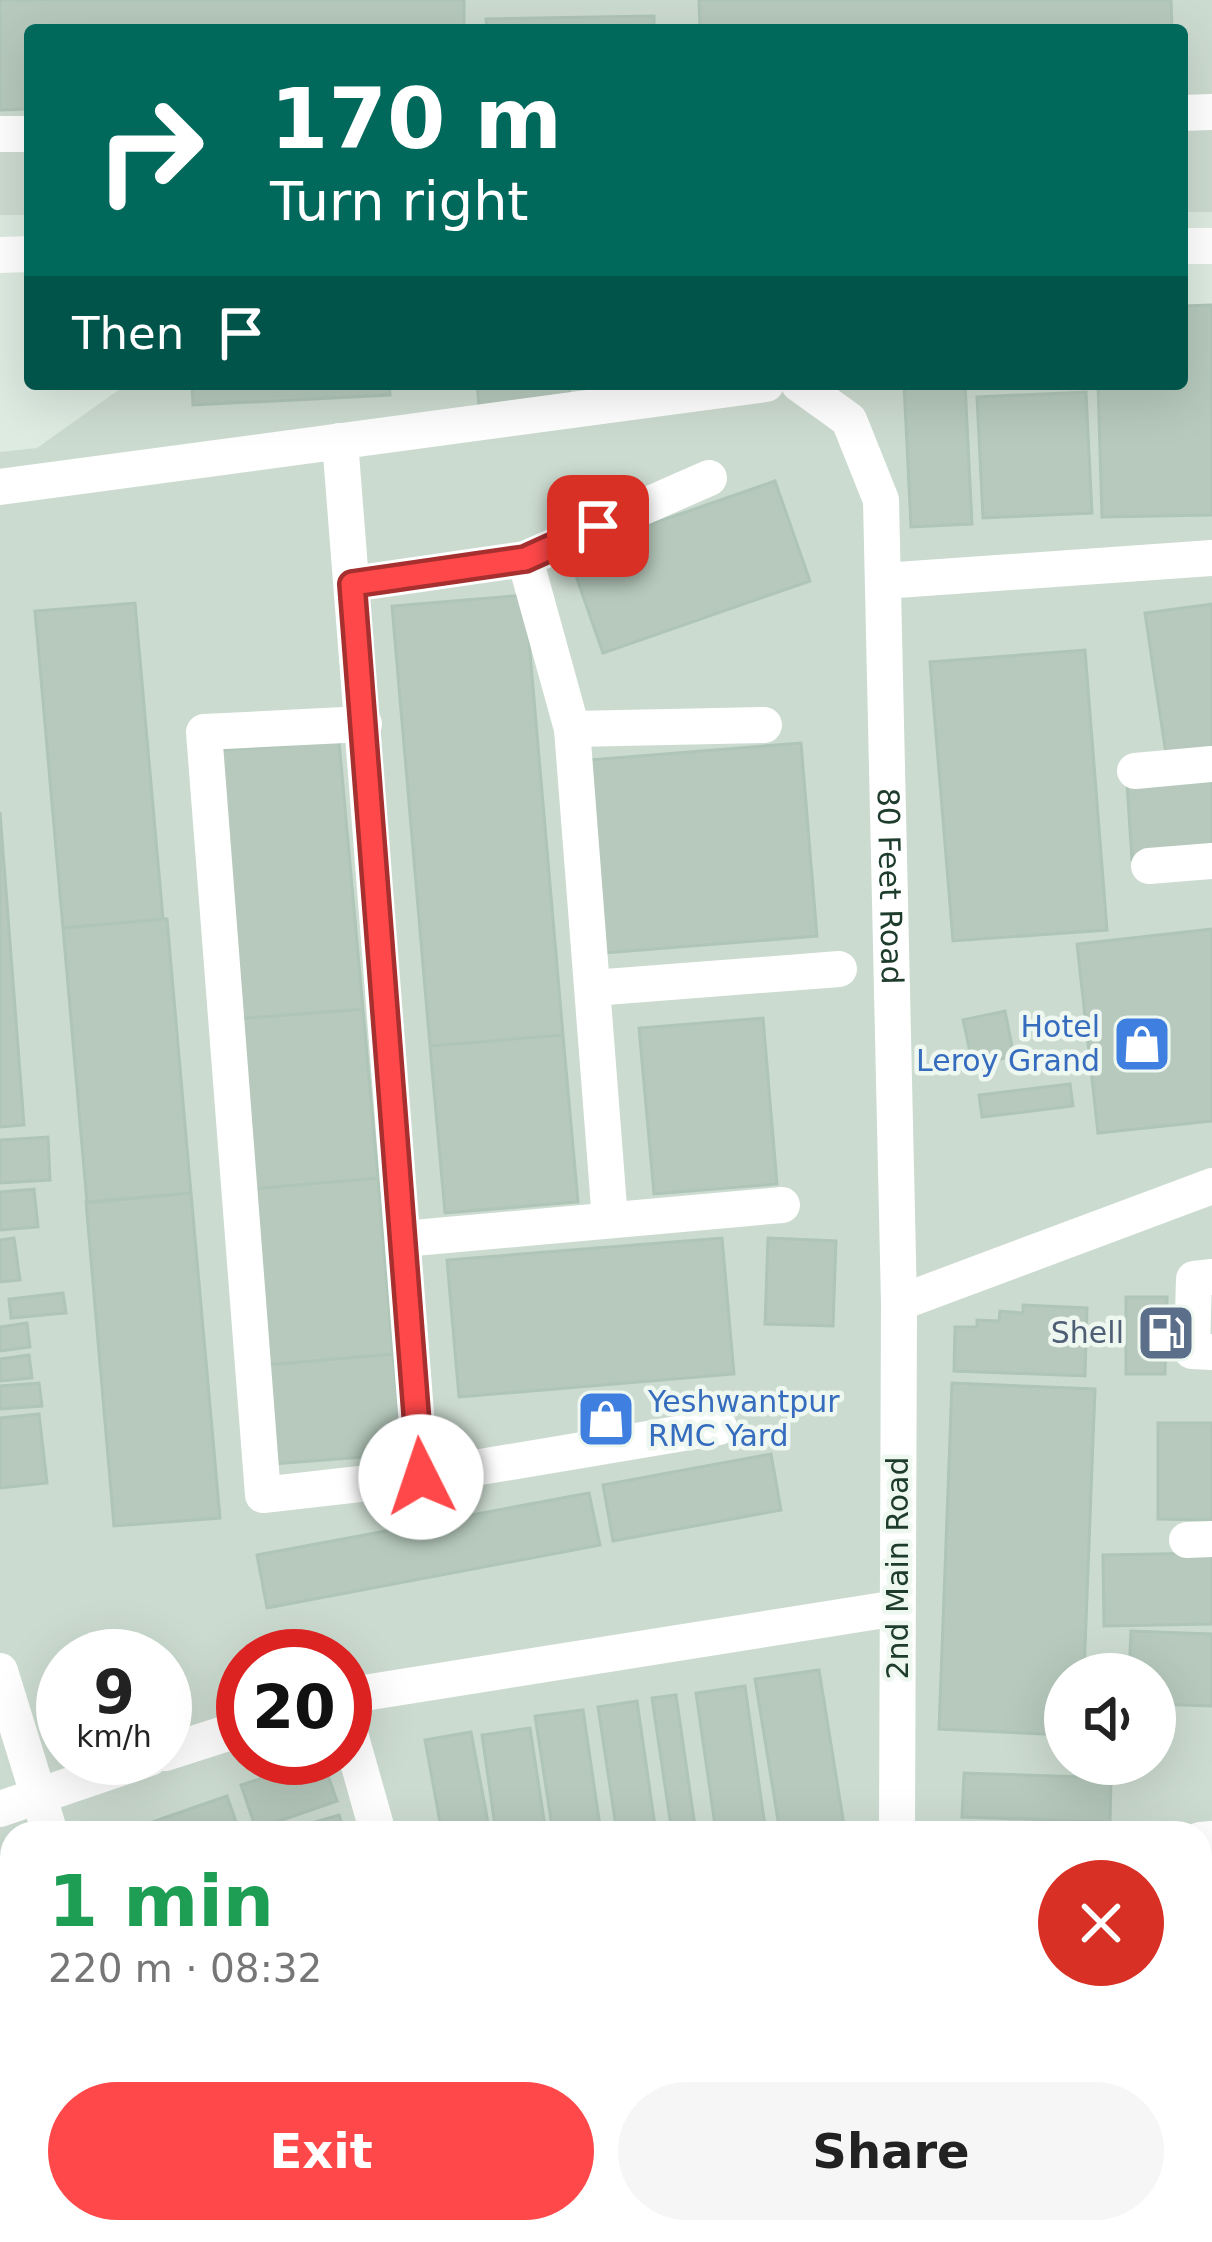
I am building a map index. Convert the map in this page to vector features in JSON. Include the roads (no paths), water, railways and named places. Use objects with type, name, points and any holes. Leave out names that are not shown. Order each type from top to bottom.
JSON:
[{"type":"street","points":[[0,487],[721,390]]},
{"type":"street","name":"80 Feet Road","points":[[808,390],[849,420],[881,500],[899,1304]]},
{"type":"street","points":[[340,441],[421,1477]]},
{"type":"street","points":[[352,584],[525,559],[709,478]]},
{"type":"street","points":[[883,581],[1212,558]]},
{"type":"street","points":[[525,559],[572,729],[610,1220]]},
{"type":"street","points":[[364,724],[204,732],[263,1495],[421,1477],[719,1427]]},
{"type":"street","points":[[572,729],[764,725]]},
{"type":"street","points":[[1136,771],[1212,764]]},
{"type":"street","points":[[1149,866],[1212,861]]},
{"type":"street","points":[[592,988],[839,969]]},
{"type":"street","points":[[899,1304],[1212,1186]]},
{"type":"street","points":[[403,1239],[782,1205]]},
{"type":"street","points":[[1212,1277],[1194,1279],[1192,1352],[1212,1352]]},
{"type":"street","name":"2nd Main Road","points":[[897,1821],[899,1304]]},
{"type":"street","points":[[372,1692],[897,1608]]},
{"type":"street","points":[[0,1671],[47,1821]]},
{"type":"street","points":[[0,1809],[65,1785]]},
{"type":"street","points":[[364,1785],[375,1821]]},
{"type":"place","name":"Hotel Leroy Grand","points":[[1142,1044]]},
{"type":"place","name":"Shell","points":[[1166,1333]]},
{"type":"place","name":"Yeshwantpur RMC Yard","points":[[606,1419]]}]
